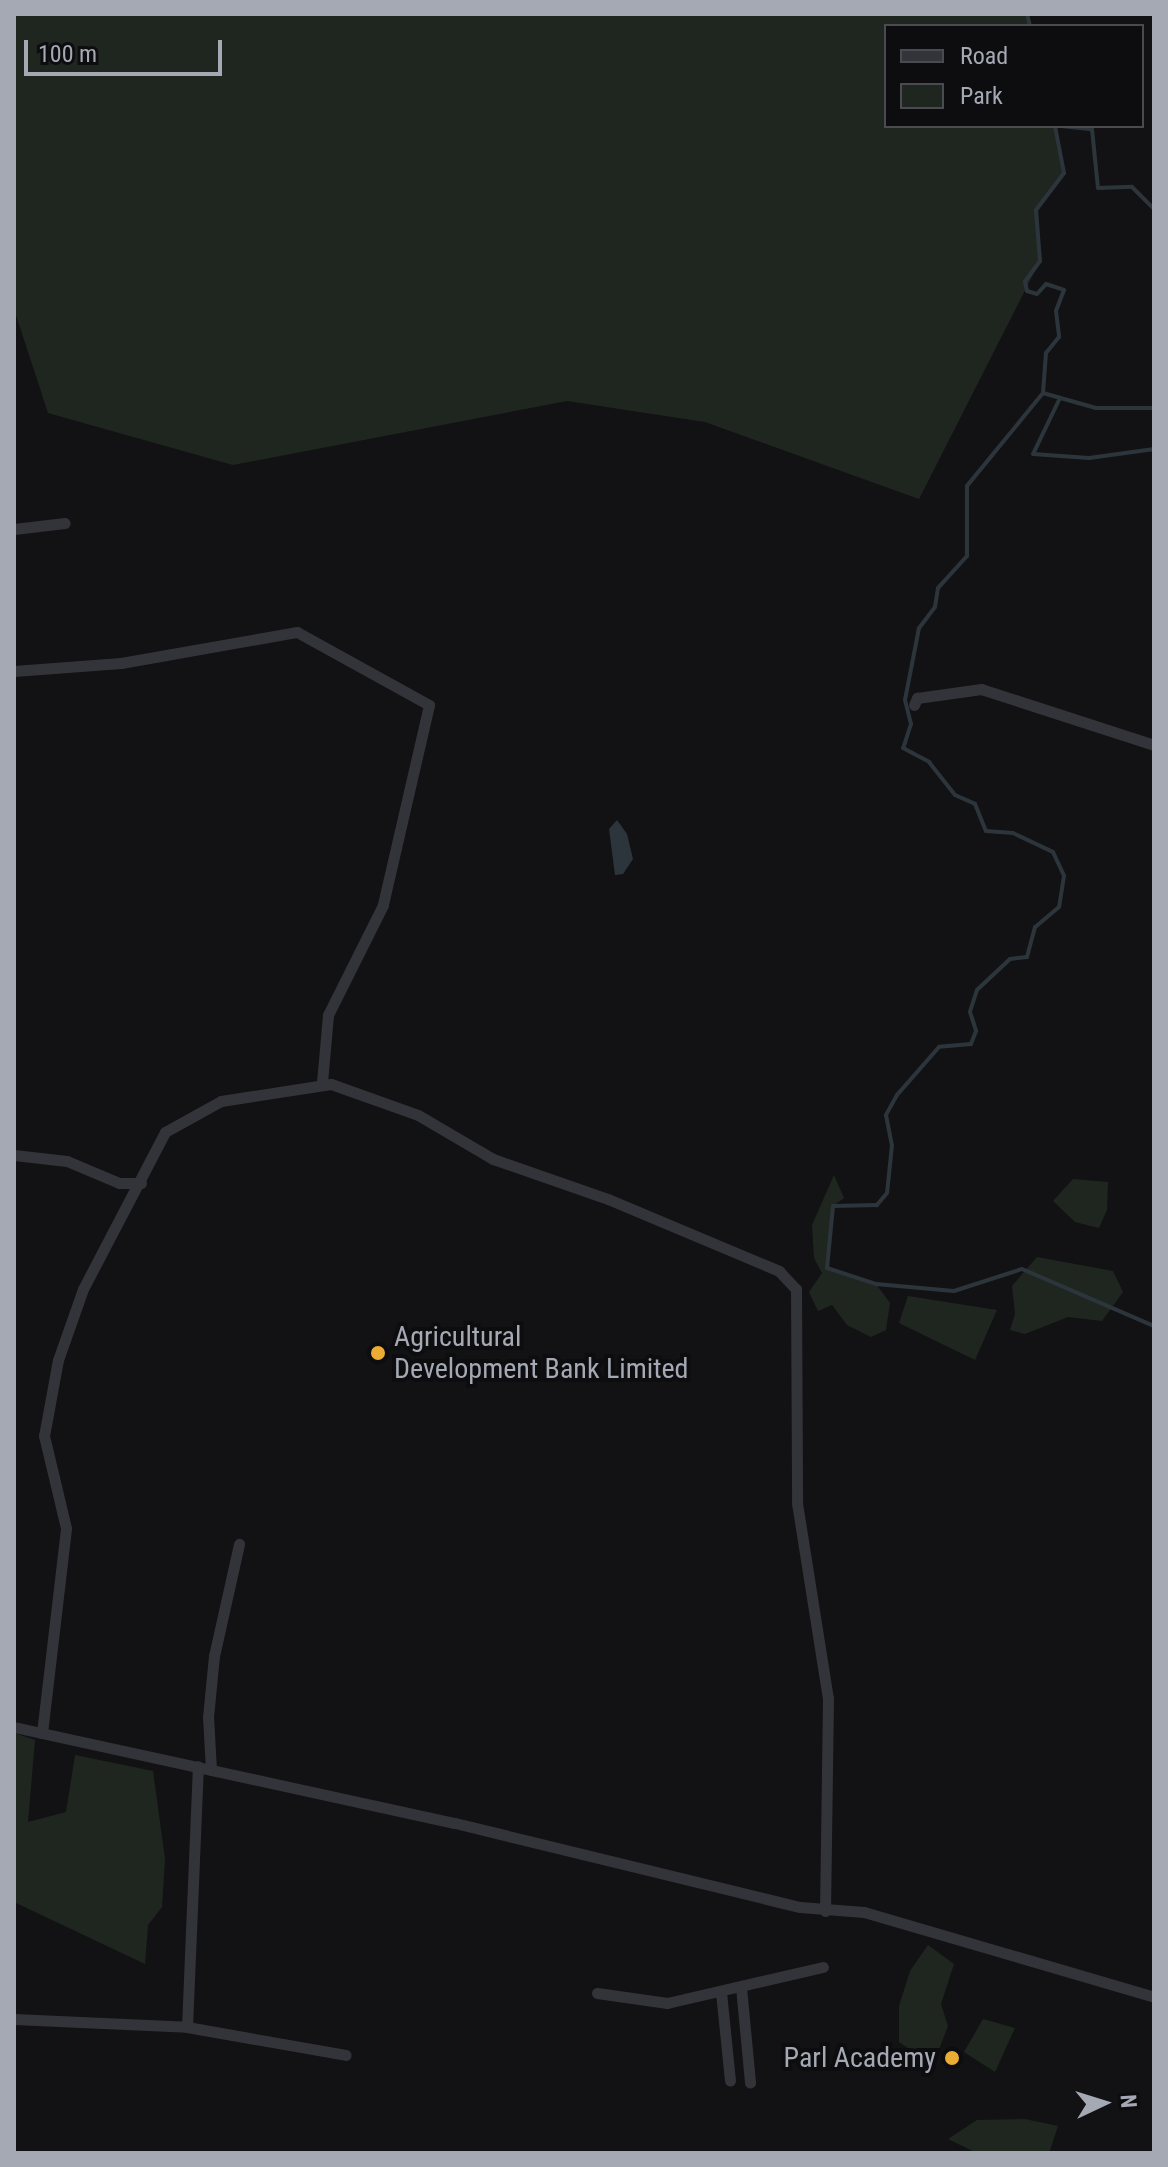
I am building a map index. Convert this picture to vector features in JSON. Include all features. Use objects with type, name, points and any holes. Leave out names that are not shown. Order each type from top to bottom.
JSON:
[{"type":"street","points":[[14,529],[65,523]]},
{"type":"street","points":[[14,671],[121,663],[297,632],[429,705],[383,905],[328,1015],[322,1082]]},
{"type":"street","points":[[914,705],[917,698],[981,689],[1154,745]]},
{"type":"street","points":[[42,1733],[66,1528],[46,1452],[51,1388],[83,1289],[165,1132],[221,1101],[322,1082],[400,1107],[493,1159],[608,1199],[779,1271],[796,1289],[797,1503],[828,1698],[825,1911]]},
{"type":"street","points":[[14,1155],[67,1161],[119,1183],[141,1183]]},
{"type":"street","points":[[211,1770],[208,1717],[214,1656],[239,1544]]},
{"type":"street","points":[[14,1727],[198,1766],[825,1911],[864,1912],[1154,1997]]},
{"type":"street","points":[[187,2027],[198,1766]]},
{"type":"street","points":[[597,1993],[667,2003],[823,1967]]},
{"type":"street","points":[[741,1987],[750,2083]]},
{"type":"street","points":[[721,1992],[730,2081]]},
{"type":"street","points":[[14,2019],[187,2027],[346,2055]]},
{"type":"green space","points":[[14,14],[1025,14],[1028,24],[884,24],[884,128],[1055,128],[1064,173],[1036,210],[1040,261],[919,499],[705,422],[567,401],[233,465],[48,413],[14,309]]},
{"type":"green space","points":[[834,1175],[844,1198],[833,1206],[827,1268],[876,1284],[890,1303],[886,1330],[871,1337],[847,1325],[832,1305],[818,1311],[809,1292],[822,1273],[814,1258],[812,1225]]},
{"type":"green space","points":[[1073,1179],[1108,1182],[1107,1210],[1099,1228],[1075,1222],[1053,1201]]},
{"type":"green space","points":[[1037,1257],[1113,1271],[1123,1292],[1102,1321],[1068,1317],[1025,1334],[1010,1330],[1015,1314],[1012,1286]]},
{"type":"green space","points":[[908,1296],[997,1310],[975,1360],[899,1323]]},
{"type":"green space","points":[[14,1733],[35,1740],[28,1822],[66,1812],[75,1755],[153,1771],[165,1859],[162,1907],[148,1925],[145,1964],[14,1902]]},
{"type":"green space","points":[[928,1945],[954,1964],[941,2004],[948,2026],[933,2065],[899,2042],[899,2006],[910,1971]]},
{"type":"green space","points":[[983,2019],[1015,2028],[995,2072],[964,2052]]},
{"type":"green space","points":[[1025,2119],[1058,2126],[1049,2153],[977,2153],[948,2139],[977,2120]]},
{"type":"shaded area","points":[[617,820],[627,834],[633,859],[623,874],[615,875],[609,829]]},
{"type":"waterway","points":[[1027,14],[1030,24]]},
{"type":"waterway","points":[[1055,128],[1064,173],[1036,210],[1040,261],[1025,282],[1027,291],[1037,294],[1046,284],[1064,290],[1056,311],[1059,337],[1046,353],[1043,393],[967,486],[967,556],[938,588],[935,607],[919,628],[905,700],[911,724],[903,748],[929,762],[955,795],[975,804],[986,831],[1013,833],[1053,852],[1064,876],[1059,907],[1035,927],[1027,957],[1010,959],[977,990],[970,1012],[976,1031],[971,1044],[939,1047],[897,1095],[886,1115],[892,1145],[887,1193],[877,1205],[833,1206],[827,1268],[876,1284],[954,1291],[1022,1269],[1154,1326]]},
{"type":"waterway","points":[[1082,128],[1092,129],[1098,188],[1132,187],[1154,209]]},
{"type":"waterway","points":[[1043,393],[1096,408],[1154,408]]},
{"type":"waterway","points":[[1060,398],[1033,454],[1089,458],[1154,449]]},
{"type":"place","name":"Agricultural Development Bank Limited","points":[[378,1353]]},
{"type":"place","name":"Parl Academy","points":[[952,2058]]}]
